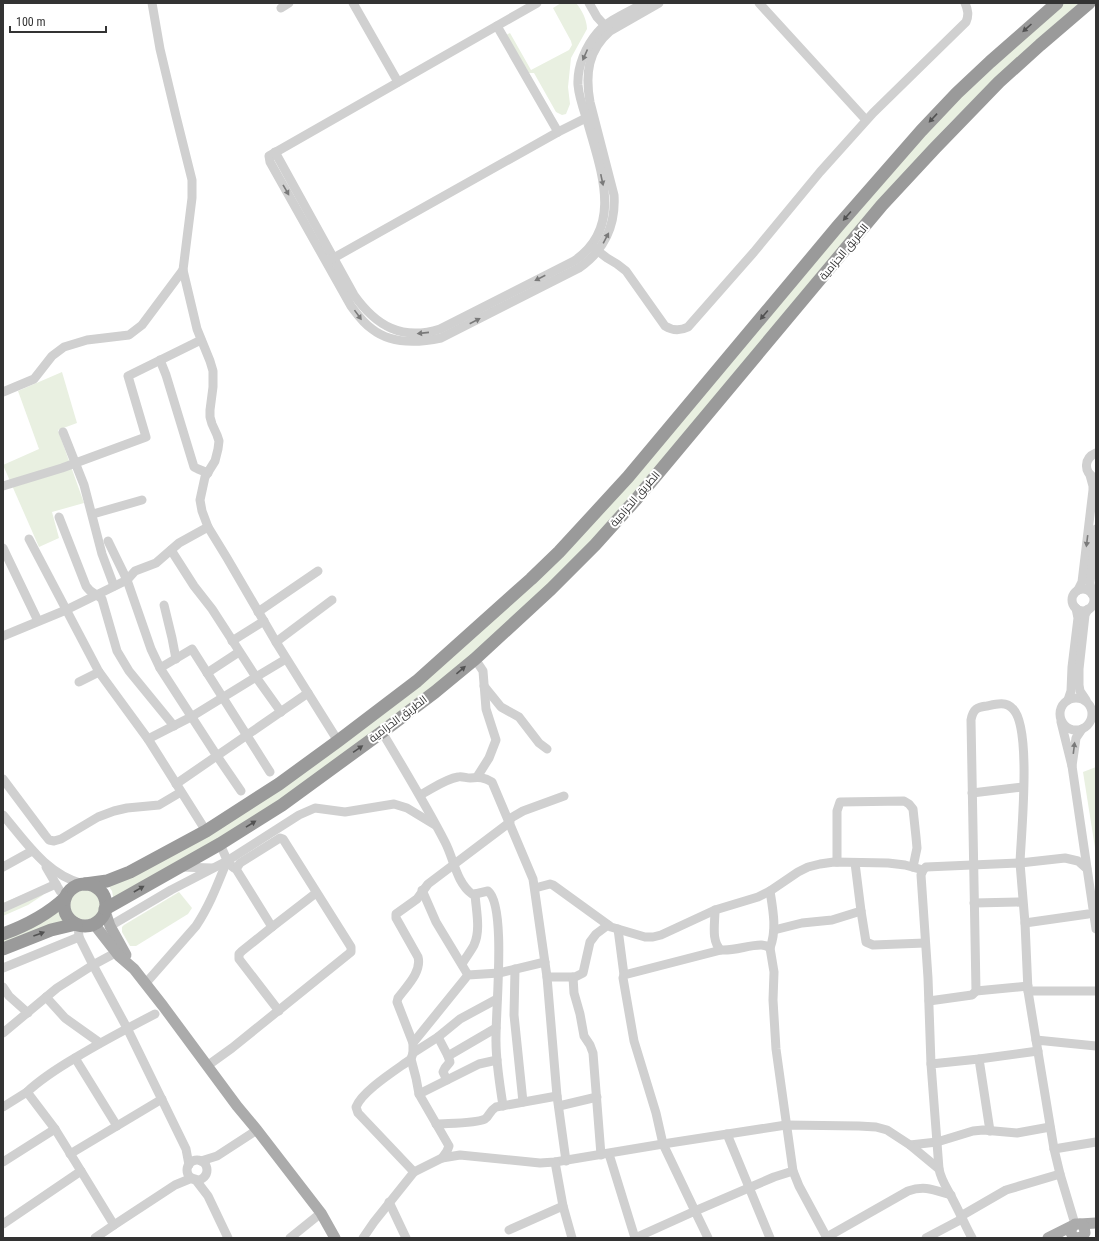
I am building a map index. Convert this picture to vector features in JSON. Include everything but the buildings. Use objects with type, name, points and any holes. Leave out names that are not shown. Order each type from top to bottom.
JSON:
[{"type":"highway","name":"الطريق الحزامية","points":[[3,934],[22,926],[50,910],[65,897],[74,886],[107,881],[119,877],[206,831],[279,784],[417,681],[559,552],[642,461],[838,226],[921,131],[957,93],[1057,3]]},
{"type":"highway","name":"الطريق الحزامية","points":[[94,924],[99,920],[105,910],[220,844],[282,805],[382,732],[435,692],[475,659],[551,589],[605,534],[722,398],[882,206],[935,148],[999,82],[1089,3]]},
{"type":"highway","points":[[84,884],[97,887],[106,903],[105,910]]},
{"type":"highway","points":[[65,897],[64,904],[67,916],[78,929]]},
{"type":"highway","points":[[3,949],[51,930],[78,929],[94,924]]},
{"type":"main road","points":[[105,910],[110,926],[134,969],[237,1106],[321,1213],[335,1238]]},
{"type":"main road","points":[[94,924],[117,952],[134,969]]},
{"type":"main road","points":[[1077,1233],[1096,1223]]},
{"type":"main road","points":[[1051,1237],[1096,1230]]},
{"type":"street","points":[[152,3],[160,49],[192,180],[192,198],[183,270],[197,329],[212,367],[213,387],[210,417],[219,441],[215,461],[203,484],[200,500],[202,510],[208,527],[258,612],[338,741]]},
{"type":"street","points":[[281,8],[289,3]]},
{"type":"street","points":[[353,3],[398,82]]},
{"type":"street","points":[[537,3],[275,152],[352,306],[361,319],[372,329],[381,334],[396,339],[422,342],[441,338],[579,268],[587,262],[595,249],[609,233],[615,204],[614,195],[590,117],[588,88],[590,64],[598,44],[608,28],[644,3]]},
{"type":"street","points":[[589,3],[597,17],[608,28]]},
{"type":"street","points":[[608,28],[659,3]]},
{"type":"street","points":[[759,3],[866,120]]},
{"type":"street","points":[[595,249],[626,272],[665,326],[670,329],[681,330],[688,326],[754,252],[820,172],[866,120],[966,22],[968,11],[964,3]]},
{"type":"street","points":[[497,26],[558,132]]},
{"type":"street","points":[[330,260],[558,132],[590,117]]},
{"type":"street","points":[[3,392],[34,378],[52,356],[64,347],[102,338],[123,336],[135,331],[147,319],[183,270]]},
{"type":"street","points":[[3,486],[146,437],[128,376],[201,340]]},
{"type":"street","points":[[160,360],[194,466],[198,470],[208,472]]},
{"type":"street","points":[[63,432],[84,485],[93,514],[102,554],[114,586]]},
{"type":"street","points":[[1095,452],[1089,457],[1086,464],[1088,472],[1093,477],[1093,490],[1082,582],[1078,590],[1073,594],[1072,598],[1078,618],[1072,667],[1071,691],[1068,700],[1061,708],[1060,719],[1072,766],[1096,929]]},
{"type":"street","points":[[93,514],[142,500]]},
{"type":"street","points":[[59,517],[86,586],[92,593],[96,594],[102,599],[114,642],[123,661],[174,726]]},
{"type":"street","points":[[3,636],[66,610],[127,580],[135,571],[156,563],[179,543],[208,527]]},
{"type":"street","points":[[1060,719],[1064,725],[1070,729],[1077,730],[1090,724],[1092,717],[1092,709],[1080,691],[1079,674],[1085,615],[1088,609],[1093,605],[1094,601],[1090,583],[1096,529]]},
{"type":"street","points":[[29,539],[99,672],[148,739],[206,831]]},
{"type":"street","points":[[108,541],[127,580],[151,649],[160,668],[216,756],[241,791]]},
{"type":"street","points":[[3,548],[38,621]]},
{"type":"street","points":[[171,550],[194,586],[212,608],[239,652],[281,712]]},
{"type":"street","points":[[258,612],[318,571]]},
{"type":"street","points":[[1078,590],[1086,589],[1092,594]]},
{"type":"street","points":[[276,642],[332,600]]},
{"type":"street","points":[[164,605],[176,659]]},
{"type":"street","points":[[1076,608],[1084,610],[1088,609]]},
{"type":"street","points":[[232,641],[264,621]]},
{"type":"street","points":[[160,668],[192,649],[270,772]]},
{"type":"street","points":[[208,673],[239,652]]},
{"type":"street","points":[[148,739],[191,717],[286,659]]},
{"type":"street","points":[[475,659],[483,670],[486,709],[496,740],[489,758],[477,777]]},
{"type":"street","points":[[79,682],[99,672]]},
{"type":"street","points":[[484,686],[501,707],[519,717],[540,743],[547,749]]},
{"type":"street","points":[[176,784],[308,693]]},
{"type":"street","points":[[1068,700],[1079,698],[1086,700]]},
{"type":"street","points":[[928,1000],[972,995],[976,990],[971,720],[974,710],[979,707],[1002,704],[1009,705],[1014,709],[1020,720],[1023,744],[1020,863],[1028,988],[1054,1149],[1077,1233]]},
{"type":"street","points":[[1072,766],[1076,738],[1082,729]]},
{"type":"street","points":[[382,732],[420,795],[450,853],[459,878],[470,892],[475,894],[488,891],[494,898],[497,913],[499,973],[496,1028],[497,1060],[503,1106]]},
{"type":"street","points":[[420,795],[453,778],[487,778],[492,782],[533,879],[547,977],[559,1106],[566,1161]]},
{"type":"street","points":[[3,779],[44,836],[49,840],[54,841],[62,839],[98,817],[127,808],[159,805],[182,792]]},
{"type":"street","points":[[972,793],[1023,787]]},
{"type":"street","points":[[442,1158],[449,1146],[419,1094],[412,1056],[413,1043],[397,1002],[398,998],[417,970],[418,960],[396,918],[397,912],[416,899],[422,890],[522,811],[564,796]]},
{"type":"street","points":[[836,862],[837,810],[840,802],[904,801],[913,808],[916,837],[913,867]]},
{"type":"street","points":[[110,926],[227,861],[299,815],[315,808],[345,812],[394,804],[407,808],[436,826]]},
{"type":"street","points":[[3,815],[42,861],[58,873],[84,884]]},
{"type":"street","points":[[208,1066],[279,1011],[351,952],[351,947],[281,838],[240,863],[236,869]]},
{"type":"street","points":[[220,844],[227,861],[233,868],[236,869],[272,927]]},
{"type":"street","points":[[3,868],[32,851]]},
{"type":"street","points":[[972,1238],[951,1195],[941,1180],[939,1169],[931,1064],[921,875],[926,867],[1020,863],[1065,858],[1078,861],[1087,868]]},
{"type":"street","points":[[42,861],[60,892],[65,897]]},
{"type":"street","points":[[145,984],[200,920],[211,901],[227,861]]},
{"type":"street","points":[[535,888],[553,884],[608,925],[639,936],[657,937],[715,910],[758,897],[808,867],[836,862],[888,863],[905,865],[923,870]]},
{"type":"street","points":[[855,863],[860,911],[866,942],[873,945],[925,943]]},
{"type":"street","points":[[179,867],[212,868]]},
{"type":"street","points":[[3,908],[56,884]]},
{"type":"street","points":[[422,890],[436,922],[468,975]]},
{"type":"street","points":[[770,891],[774,930],[770,948],[774,972],[773,1000],[776,1049],[793,1171],[799,1186],[827,1238],[908,1191],[918,1188],[927,1188],[951,1195]]},
{"type":"street","points":[[279,1011],[239,959],[239,954],[316,893]]},
{"type":"street","points":[[462,964],[474,945],[476,938],[477,924],[475,894]]},
{"type":"street","points":[[974,903],[1022,902]]},
{"type":"street","points":[[715,910],[715,939],[717,947],[721,950]]},
{"type":"street","points":[[774,930],[832,920],[860,911]]},
{"type":"street","points":[[1025,923],[1088,914]]},
{"type":"street","points":[[547,977],[573,977],[580,974],[584,970],[587,949],[593,937],[608,925]]},
{"type":"street","points":[[3,968],[78,929],[93,965],[127,1028],[197,1170],[228,1238]]},
{"type":"street","points":[[618,929],[624,975],[623,978],[634,1041],[656,1113],[663,1144],[708,1238]]},
{"type":"street","points":[[624,975],[721,950],[731,950],[761,944],[770,948]]},
{"type":"street","points":[[3,1033],[68,980],[117,952]]},
{"type":"street","points":[[413,1043],[468,975],[499,973],[545,962]]},
{"type":"street","points":[[515,969],[514,1015],[524,1102]]},
{"type":"street","points":[[573,977],[574,993],[584,1036],[593,1053],[605,1155],[635,1238],[774,1177],[793,1171]]},
{"type":"street","points":[[3,987],[9,996],[28,1014]]},
{"type":"street","points":[[976,990],[1028,988],[1096,990]]},
{"type":"street","points":[[46,997],[65,1018],[100,1043]]},
{"type":"street","points":[[414,1172],[358,1113],[356,1107],[359,1100],[376,1084],[460,1019],[497,999]]},
{"type":"street","points":[[3,1107],[27,1092],[40,1080],[100,1043],[155,1014]]},
{"type":"street","points":[[448,1056],[496,1028]]},
{"type":"street","points":[[438,1037],[450,1062],[445,1068],[444,1072],[447,1080]]},
{"type":"street","points":[[1036,1040],[1096,1046]]},
{"type":"street","points":[[931,1064],[979,1060],[1038,1051]]},
{"type":"street","points":[[76,1058],[117,1126]]},
{"type":"street","points":[[419,1094],[478,1064],[497,1060]]},
{"type":"street","points":[[979,1060],[990,1131]]},
{"type":"street","points":[[27,1092],[55,1129],[114,1225]]},
{"type":"street","points":[[436,1124],[484,1119],[487,1117],[490,1110],[503,1106],[558,1096]]},
{"type":"street","points":[[559,1106],[597,1097]]},
{"type":"street","points":[[70,1154],[162,1099]]},
{"type":"street","points":[[363,1238],[389,1202],[414,1172],[442,1158],[460,1156],[540,1163],[566,1161],[786,1125],[876,1128],[887,1130],[910,1145],[939,1169]]},
{"type":"street","points":[[910,1145],[937,1142],[973,1131],[1016,1133],[1050,1127]]},
{"type":"street","points":[[3,1162],[55,1129]]},
{"type":"street","points":[[95,1238],[257,1130]]},
{"type":"street","points":[[727,1134],[770,1238]]},
{"type":"street","points":[[1054,1149],[1096,1142]]},
{"type":"street","points":[[555,1162],[562,1206],[572,1238]]},
{"type":"street","points":[[3,1224],[81,1172]]},
{"type":"street","points":[[926,1238],[1006,1190],[1060,1174]]},
{"type":"street","points":[[389,1202],[406,1238]]},
{"type":"street","points":[[509,1230],[562,1206]]},
{"type":"street","points":[[290,1238],[321,1213]]},
{"type":"green space","points":[[561,3],[576,3],[584,15],[587,29],[571,58],[568,87],[570,104],[566,114],[562,115],[556,112],[534,73],[529,73],[506,35],[510,33],[531,70],[569,50],[572,45],[571,41],[553,8]]},
{"type":"green space","points":[[1062,3],[1079,3],[1040,37],[966,107],[930,144],[657,468],[565,569],[436,687],[262,812],[114,902],[112,891],[107,884],[283,784],[549,566],[956,100]]},
{"type":"green space","points":[[62,372],[77,423],[58,430],[84,503],[52,512],[59,538],[39,547],[3,465],[39,449],[18,391]]},
{"type":"green space","points":[[1096,767],[1096,854],[1083,772]]},
{"type":"green space","points":[[48,884],[43,895],[28,905],[3,916],[3,903]]},
{"type":"green space","points":[[85,890],[91,891],[99,899],[99,911],[91,919],[85,920],[79,919],[71,911],[70,905],[71,899],[79,891]]},
{"type":"green space","points":[[179,892],[192,908],[188,914],[136,946],[130,946],[122,932],[122,927]]},
{"type":"green space","points":[[58,909],[66,922],[3,944],[3,938]]}]
